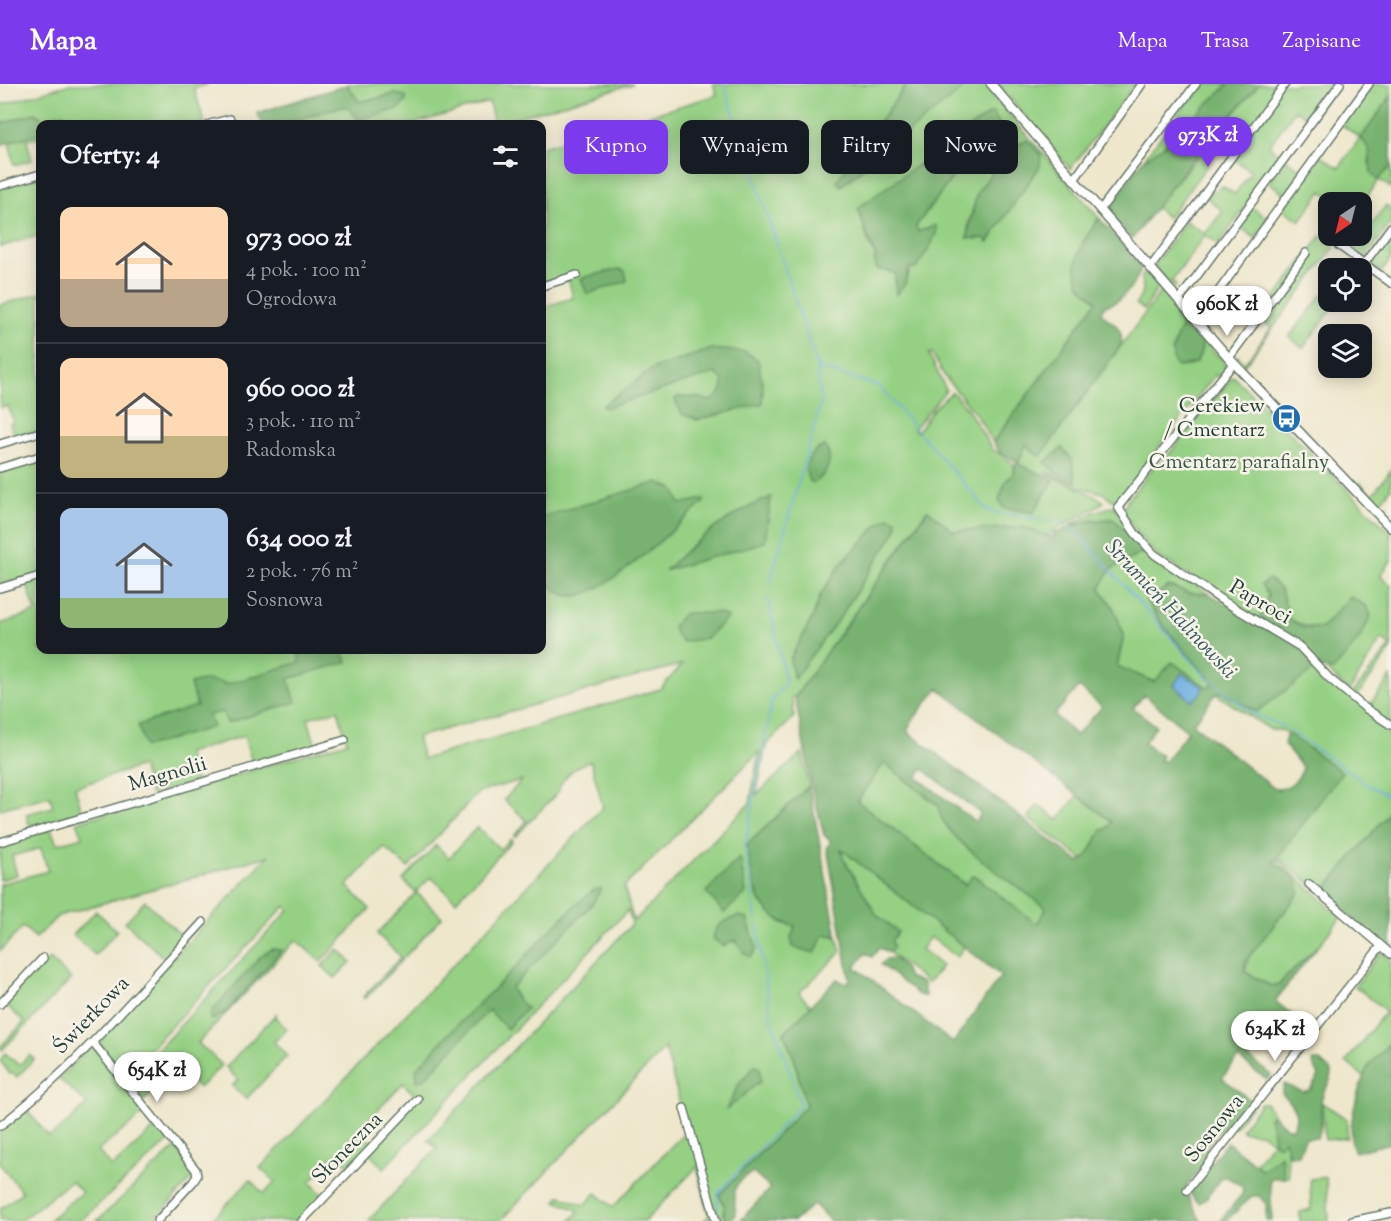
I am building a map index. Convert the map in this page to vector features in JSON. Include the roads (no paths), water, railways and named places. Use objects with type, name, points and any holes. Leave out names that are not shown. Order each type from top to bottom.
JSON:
[{"type":"street","points":[[991,84],[1231,361],[1391,528]]},
{"type":"street","points":[[1074,180],[1142,84]]},
{"type":"street","points":[[1100,210],[1196,84]]},
{"type":"street","points":[[1150,268],[1286,84]]},
{"type":"street","points":[[1179,300],[1341,84]]},
{"type":"street","points":[[1197,321],[1368,84]]},
{"type":"street","points":[[226,120],[230,119]]},
{"type":"street","points":[[0,186],[36,175]]},
{"type":"street","points":[[1368,258],[1391,227]]},
{"type":"street","points":[[1339,246],[1356,258]]},
{"type":"street","points":[[1231,361],[1306,253]]},
{"type":"street","points":[[1372,270],[1391,283]]},
{"type":"street","points":[[546,285],[577,275]]},
{"type":"street","name":"Paproci","points":[[1231,361],[1118,507],[1135,533],[1154,554],[1220,600],[1300,647],[1329,678],[1365,708],[1391,725]]},
{"type":"street","points":[[0,444],[36,433]]},
{"type":"street","points":[[0,468],[36,457]]},
{"type":"street","points":[[0,588],[36,577]]},
{"type":"street","name":"Magnolii","points":[[0,842],[345,740]]},
{"type":"street","points":[[1310,884],[1391,954]]},
{"type":"street","name":"Świerkowa","points":[[0,1126],[38,1095],[93,1043],[202,922]]},
{"type":"street","name":"Sosnowa","points":[[1186,1190],[1381,946]]},
{"type":"street","points":[[0,1004],[43,958]]},
{"type":"street","points":[[93,1043],[186,1156],[197,1176],[157,1221]]},
{"type":"street","name":"Słoneczna","points":[[302,1221],[418,1099]]},
{"type":"street","points":[[684,1108],[716,1221]]},
{"type":"street","points":[[1352,1221],[1391,1213]]},
{"type":"water","points":[[1182,673],[1203,687],[1200,694],[1192,701],[1174,685]]},
{"type":"waterway","name":"Strumień Halinowski","points":[[724,84],[816,363],[821,369],[879,386],[916,429]]},
{"type":"waterway","points":[[769,586],[821,403],[816,363]]},
{"type":"waterway","name":"Strumień Halinowski","points":[[918,431],[988,511],[1067,523]]},
{"type":"waterway","name":"Strumień Halinowski","points":[[1070,525],[1208,679],[1254,714],[1284,727]]},
{"type":"waterway","points":[[717,1212],[718,1193],[801,1105],[771,1016],[745,847],[772,700],[786,682],[768,598]]},
{"type":"waterway","name":"Strumień Halinowski","points":[[1289,730],[1368,785],[1391,797]]},
{"type":"place","name":"Cerekiew / Cmentarz","points":[[1286,419]]},
{"type":"park label","name":"Cmentarz parafialny","points":[[1239,463]]}]
